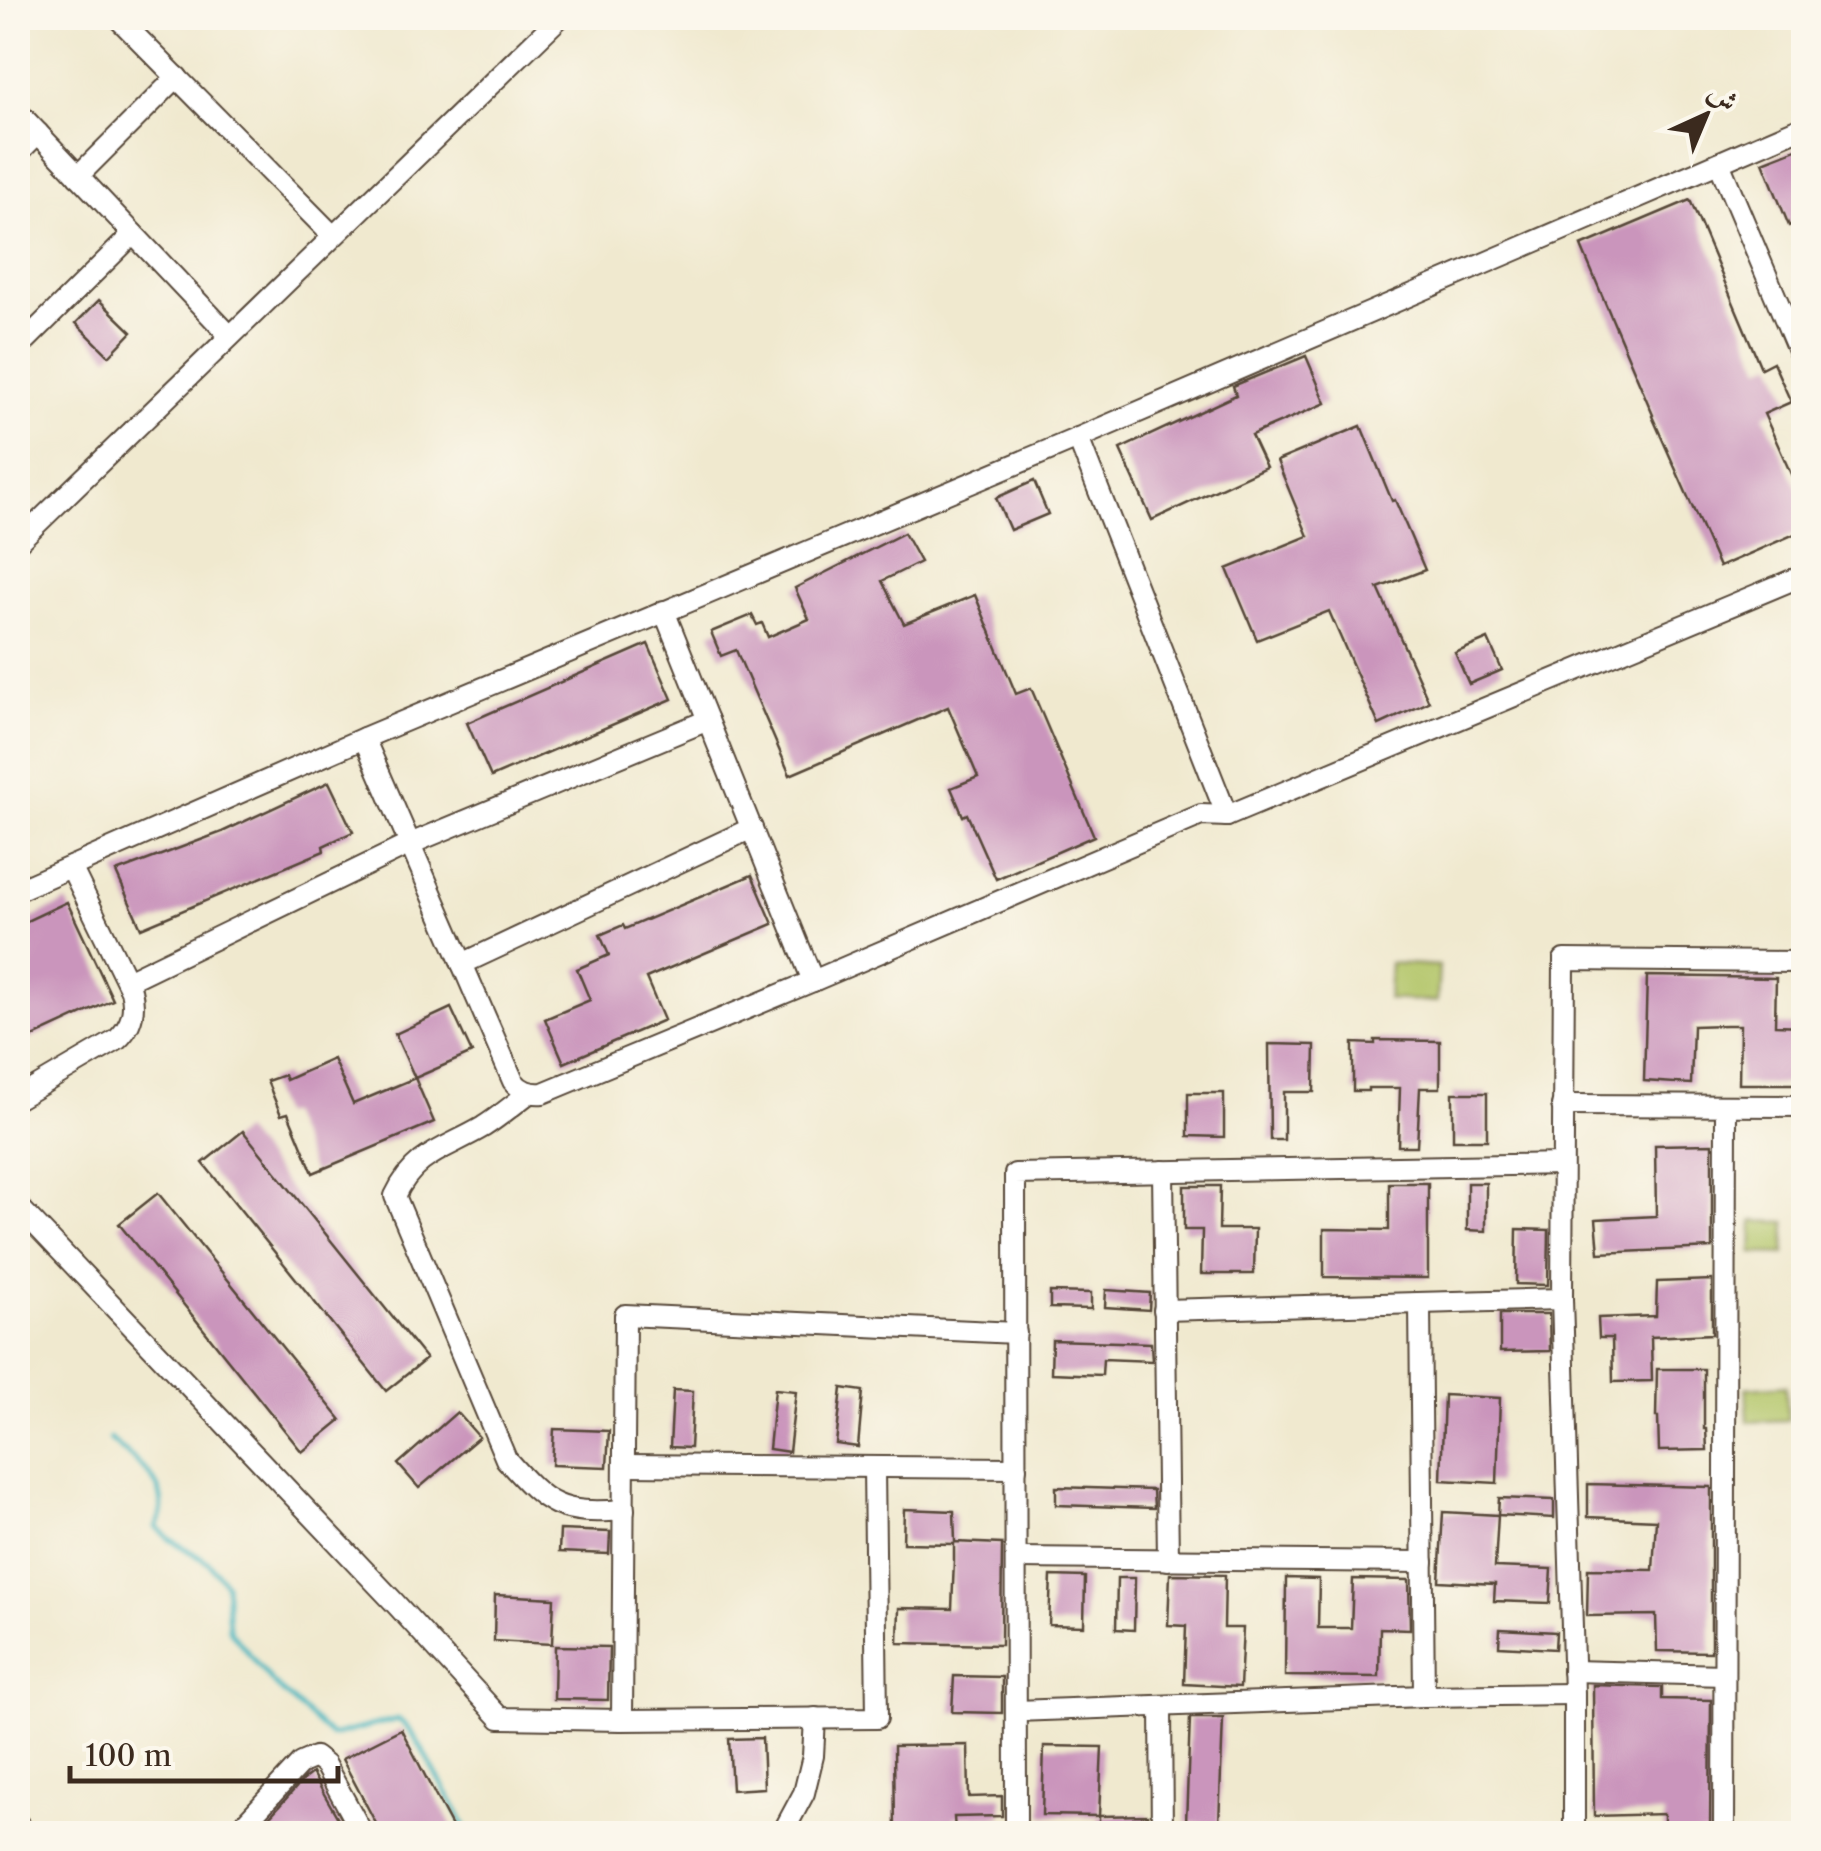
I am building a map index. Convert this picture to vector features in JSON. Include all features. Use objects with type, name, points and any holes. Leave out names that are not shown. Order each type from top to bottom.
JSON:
[{"type":"street","points":[[118,18],[333,236]]},
{"type":"street","points":[[18,542],[552,20]]},
{"type":"street","points":[[78,176],[176,77]]},
{"type":"street","points":[[18,112],[230,336]]},
{"type":"street","points":[[18,890],[364,738],[1078,438],[1804,126]]},
{"type":"street","points":[[18,154],[38,134]]},
{"type":"street","points":[[1718,163],[1804,364]]},
{"type":"street","points":[[18,348],[133,234]]},
{"type":"street","points":[[1078,438],[1227,816]]},
{"type":"street","points":[[364,738],[513,1080],[529,1093],[543,1093],[1201,814],[1227,816],[1804,575]]},
{"type":"street","points":[[664,611],[814,981]]},
{"type":"street","points":[[126,981],[410,844],[708,720]]},
{"type":"street","points":[[462,964],[752,828]]},
{"type":"street","points":[[18,1098],[117,1040],[132,1017],[131,990],[72,867]]},
{"type":"street","points":[[1574,1834],[1574,1694],[1562,1300],[1564,960],[1804,962]]},
{"type":"street","points":[[529,1093],[485,1126],[418,1162],[402,1180],[395,1196],[506,1459],[549,1502],[590,1512],[624,1510]]},
{"type":"street","points":[[1562,1105],[1804,1106]]},
{"type":"street","points":[[1724,1834],[1726,1106]]},
{"type":"street","points":[[1016,1834],[1016,1174],[1562,1164]]},
{"type":"street","points":[[1163,1171],[1168,1560]]},
{"type":"street","points":[[18,1206],[500,1718],[877,1718],[874,1466]]},
{"type":"street","points":[[1164,1310],[1562,1300]]},
{"type":"street","points":[[1420,1305],[1424,1696]]},
{"type":"street","points":[[622,1720],[625,1315],[1016,1333]]},
{"type":"street","points":[[624,1465],[1016,1468]]},
{"type":"street","points":[[1016,1558],[1423,1562]]},
{"type":"street","points":[[1573,1672],[1724,1675]]},
{"type":"street","points":[[1016,1711],[1574,1694]]},
{"type":"street","points":[[1161,1706],[1162,1834]]},
{"type":"street","points":[[782,1834],[804,1793],[813,1756],[815,1718]]},
{"type":"street","points":[[235,1834],[301,1763],[315,1757],[325,1764],[363,1834]]},
{"type":"street","points":[[18,1824],[26,1834]]},
{"type":"green space","points":[[1390,963],[1439,966],[1437,1002],[1388,999]]},
{"type":"green space","points":[[1753,1221],[1786,1222],[1785,1254],[1752,1253]]},
{"type":"green space","points":[[1786,1385],[1788,1420],[1748,1422],[1746,1388]]},
{"type":"building","points":[[1804,146],[1804,220],[1789,226],[1763,162]]},
{"type":"building","points":[[1690,200],[1761,368],[1773,362],[1791,402],[1764,414],[1804,503],[1804,530],[1719,567],[1581,246]]},
{"type":"building","points":[[99,300],[132,332],[109,356],[76,323]]},
{"type":"building","points":[[1306,356],[1326,403],[1251,435],[1266,467],[1152,520],[1120,449],[1236,395],[1233,386]]},
{"type":"building","points":[[1361,426],[1425,570],[1378,588],[1429,702],[1379,725],[1329,611],[1257,640],[1227,569],[1308,536],[1277,461]]},
{"type":"building","points":[[1034,481],[1048,514],[1010,530],[996,498]]},
{"type":"building","points":[[904,533],[920,562],[882,581],[904,624],[975,595],[1016,694],[1031,688],[1094,836],[996,879],[951,788],[978,777],[948,707],[790,775],[736,650],[721,656],[711,632],[752,615],[757,625],[762,623],[768,637],[809,619],[795,588]]},
{"type":"building","points":[[1488,639],[1502,670],[1469,684],[1455,653]]},
{"type":"building","points":[[648,644],[672,699],[491,777],[467,723]]},
{"type":"building","points":[[329,782],[353,832],[323,846],[324,851],[141,928],[116,872],[222,832]]},
{"type":"building","points":[[752,875],[773,924],[646,978],[664,1020],[564,1063],[545,1019],[590,1000],[577,969],[609,955],[600,935],[623,925],[625,929]]},
{"type":"building","points":[[67,902],[113,1000],[18,1044],[18,925]]},
{"type":"building","points":[[1647,976],[1776,978],[1775,1025],[1804,1026],[1804,1084],[1739,1084],[1740,1025],[1693,1026],[1691,1084],[1644,1081]]},
{"type":"building","points":[[451,1008],[472,1053],[415,1078],[395,1034]]},
{"type":"building","points":[[1375,1040],[1440,1041],[1440,1088],[1420,1088],[1417,1146],[1398,1146],[1400,1088],[1353,1091],[1353,1043],[1375,1044]]},
{"type":"building","points":[[1269,1044],[1315,1045],[1314,1092],[1284,1092],[1284,1140],[1270,1140]]},
{"type":"building","points":[[333,1059],[353,1104],[415,1078],[434,1122],[313,1173],[288,1113],[281,1115],[267,1081],[284,1075],[286,1080]]},
{"type":"building","points":[[1188,1093],[1224,1093],[1224,1137],[1188,1136]]},
{"type":"building","points":[[1453,1093],[1487,1093],[1487,1140],[1453,1140]]},
{"type":"building","points":[[243,1131],[426,1359],[386,1391],[203,1163]]},
{"type":"building","points":[[1712,1144],[1712,1248],[1599,1253],[1596,1219],[1656,1216],[1655,1145]]},
{"type":"building","points":[[1389,1183],[1428,1183],[1428,1278],[1324,1277],[1324,1229],[1389,1230]]},
{"type":"building","points":[[1467,1183],[1486,1183],[1486,1231],[1467,1230]]},
{"type":"building","points":[[1184,1186],[1220,1186],[1219,1229],[1255,1229],[1254,1274],[1201,1274],[1202,1230],[1184,1230]]},
{"type":"building","points":[[158,1193],[341,1420],[302,1452],[119,1224]]},
{"type":"building","points":[[1517,1229],[1549,1230],[1548,1285],[1516,1284]]},
{"type":"building","points":[[1712,1280],[1712,1334],[1651,1337],[1652,1381],[1613,1382],[1612,1338],[1599,1338],[1598,1318],[1656,1316],[1657,1282]]},
{"type":"building","points":[[1106,1290],[1150,1293],[1149,1310],[1105,1307]]},
{"type":"building","points":[[1050,1292],[1091,1293],[1091,1309],[1050,1308]]},
{"type":"building","points":[[1500,1314],[1549,1314],[1550,1351],[1500,1352]]},
{"type":"building","points":[[1052,1340],[1151,1343],[1152,1361],[1103,1359],[1102,1375],[1051,1373]]},
{"type":"building","points":[[1657,1369],[1704,1369],[1707,1450],[1659,1451]]},
{"type":"building","points":[[842,1388],[863,1391],[858,1447],[836,1444]]},
{"type":"building","points":[[775,1389],[796,1391],[789,1452],[769,1449]]},
{"type":"building","points":[[673,1390],[693,1391],[690,1448],[670,1447]]},
{"type":"building","points":[[1444,1395],[1500,1398],[1497,1483],[1441,1480]]},
{"type":"building","points":[[457,1412],[479,1437],[419,1488],[398,1464]]},
{"type":"building","points":[[554,1429],[609,1431],[607,1467],[552,1465]]},
{"type":"building","points":[[1588,1484],[1711,1487],[1711,1652],[1657,1651],[1656,1615],[1587,1616],[1588,1569],[1653,1570],[1656,1520],[1588,1517]]},
{"type":"building","points":[[1056,1487],[1153,1490],[1154,1508],[1056,1505]]},
{"type":"building","points":[[1499,1498],[1554,1500],[1554,1518],[1498,1515]]},
{"type":"building","points":[[904,1509],[954,1511],[955,1542],[1002,1544],[1001,1645],[898,1643],[899,1608],[952,1609],[954,1544],[903,1543]]},
{"type":"building","points":[[1443,1512],[1498,1515],[1495,1567],[1552,1569],[1550,1603],[1494,1601],[1495,1584],[1439,1581]]},
{"type":"building","points":[[560,1530],[610,1532],[609,1554],[559,1552]]},
{"type":"building","points":[[1170,1574],[1225,1575],[1224,1628],[1243,1628],[1240,1687],[1184,1684],[1186,1626],[1168,1625]]},
{"type":"building","points":[[1051,1576],[1085,1577],[1084,1626],[1049,1625]]},
{"type":"building","points":[[1117,1578],[1135,1578],[1134,1630],[1116,1629]]},
{"type":"building","points":[[1286,1578],[1319,1579],[1318,1628],[1351,1628],[1353,1579],[1409,1580],[1410,1629],[1380,1628],[1379,1677],[1285,1676]]},
{"type":"building","points":[[495,1595],[554,1598],[552,1644],[494,1641]]},
{"type":"building","points":[[1500,1629],[1556,1632],[1555,1649],[1499,1646]]},
{"type":"building","points":[[555,1646],[609,1647],[608,1700],[554,1699]]},
{"type":"building","points":[[954,1676],[1002,1677],[1002,1713],[952,1712]]},
{"type":"building","points":[[1593,1685],[1662,1687],[1662,1699],[1711,1700],[1710,1834],[1664,1834],[1664,1814],[1594,1816]]},
{"type":"building","points":[[1190,1718],[1223,1718],[1219,1824],[1186,1823]]},
{"type":"building","points":[[401,1729],[456,1834],[377,1834],[373,1824],[379,1829],[342,1759]]},
{"type":"building","points":[[762,1738],[764,1788],[732,1790],[729,1739]]},
{"type":"building","points":[[968,1745],[969,1797],[1002,1796],[1002,1816],[954,1817],[955,1831],[895,1832],[894,1746]]},
{"type":"building","points":[[1044,1746],[1102,1747],[1099,1816],[1042,1815]]},
{"type":"building","points":[[312,1773],[347,1834],[254,1834],[304,1779]]},
{"type":"building","points":[[1148,1815],[1148,1834],[1099,1834],[1099,1816]]},
{"type":"waterway","points":[[110,1439],[142,1467],[158,1488],[161,1513],[156,1527],[209,1563],[226,1584],[229,1629],[273,1683],[331,1736],[398,1719],[421,1746],[468,1834]]}]
